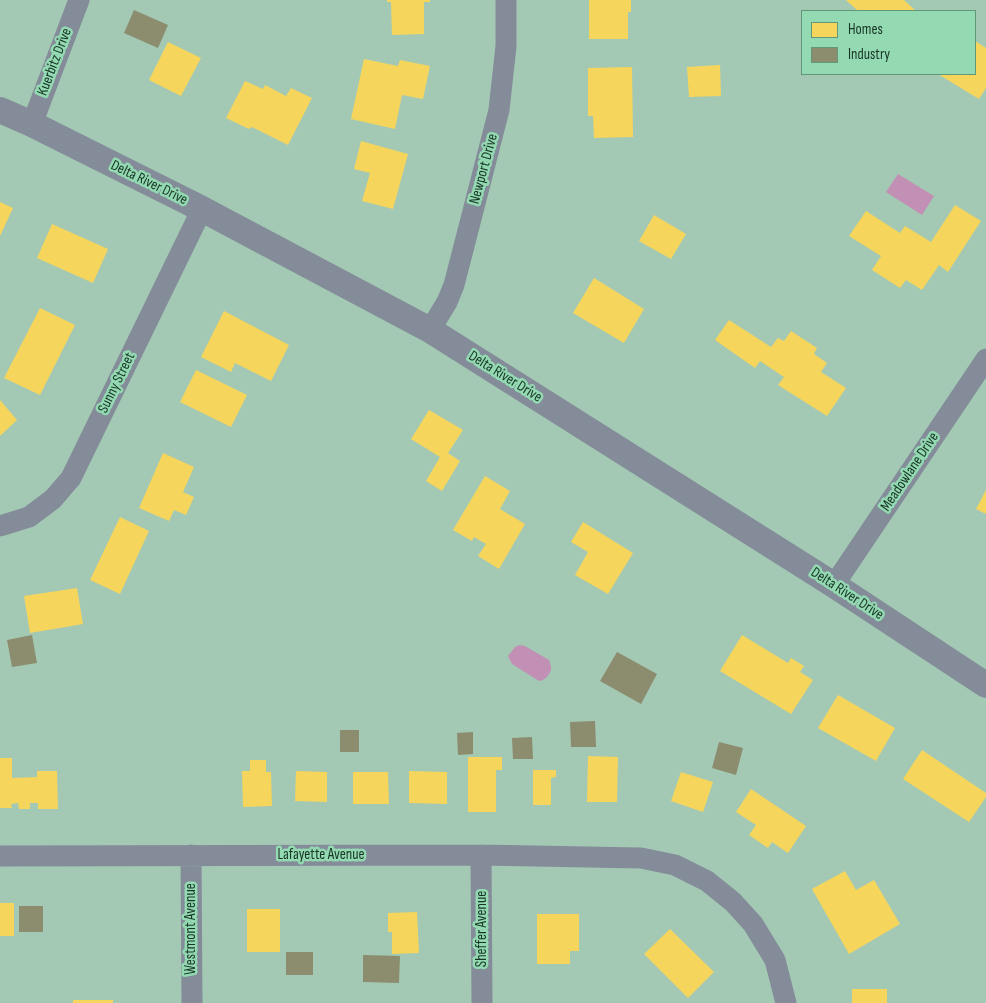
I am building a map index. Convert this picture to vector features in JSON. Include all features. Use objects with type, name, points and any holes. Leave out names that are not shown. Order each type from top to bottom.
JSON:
[{"type":"street","name":"Kuerbitz Drive","points":[[32,124],[79,0]]},
{"type":"street","name":"Newport Drive","points":[[430,330],[447,302],[454,285],[500,110],[506,46],[506,0]]},
{"type":"street","name":"Delta River Drive","points":[[0,110],[32,124],[202,209],[430,330],[834,585],[986,685]]},
{"type":"street","name":"Sunny Street","points":[[0,526],[29,518],[54,499],[71,478],[202,209]]},
{"type":"street","name":"Meadowlane Drive","points":[[834,585],[986,359]]},
{"type":"street","name":"Lafayette Avenue","points":[[0,856],[481,856],[641,858],[675,865],[707,881],[733,902],[753,924],[774,960],[786,1003]]},
{"type":"street","name":"Westmont Avenue","points":[[190,856],[192,1003]]},
{"type":"street","name":"Sheffer Avenue","points":[[481,856],[482,1003]]},
{"type":"shaded area","points":[[898,174],[934,196],[922,215],[886,192]]},
{"type":"shaded area","points":[[519,645],[525,646],[549,660],[551,670],[547,677],[539,681],[512,664],[508,656]]},
{"type":"building: Homes","points":[[387,0],[430,0],[430,2],[424,2],[424,34],[392,35],[391,2],[387,2]]},
{"type":"building: Homes","points":[[589,0],[631,0],[631,12],[628,12],[628,39],[589,39]]},
{"type":"building: Homes","points":[[846,0],[904,0],[915,10],[857,10]]},
{"type":"building: Homes","points":[[168,42],[201,58],[181,96],[149,80]]},
{"type":"building: Homes","points":[[976,42],[986,48],[986,88],[979,99],[940,75],[976,75]]},
{"type":"building: Homes","points":[[364,59],[398,66],[400,60],[430,66],[423,99],[402,95],[395,129],[351,119]]},
{"type":"building: Homes","points":[[720,65],[721,96],[689,97],[687,67]]},
{"type":"building: Homes","points":[[632,67],[633,137],[594,138],[593,116],[588,116],[588,68]]},
{"type":"building: Homes","points":[[245,81],[263,89],[265,85],[286,96],[291,88],[312,98],[288,145],[252,127],[249,129],[226,118]]},
{"type":"building: Homes","points":[[361,141],[408,154],[393,209],[362,201],[370,173],[354,169]]},
{"type":"building: Homes","points":[[0,202],[13,208],[0,236]]},
{"type":"building: Homes","points":[[955,205],[981,221],[948,272],[939,265],[922,290],[906,280],[900,288],[872,270],[881,256],[849,236],[866,211],[900,233],[905,226],[931,242]]},
{"type":"building: Homes","points":[[654,215],[686,234],[671,259],[639,241]]},
{"type":"building: Homes","points":[[52,224],[108,249],[93,283],[37,258]]},
{"type":"building: Homes","points":[[594,278],[644,309],[624,343],[573,313]]},
{"type":"building: Homes","points":[[40,308],[75,325],[40,395],[4,378]]},
{"type":"building: Homes","points":[[224,311],[289,345],[271,381],[235,363],[231,372],[201,357]]},
{"type":"building: Homes","points":[[729,320],[771,347],[778,338],[784,341],[791,331],[817,348],[814,354],[827,363],[821,372],[846,388],[827,416],[778,385],[784,377],[760,361],[755,368],[715,340]]},
{"type":"building: Homes","points":[[196,370],[247,395],[231,427],[180,402]]},
{"type":"building: Homes","points":[[0,400],[17,420],[0,436]]},
{"type":"building: Homes","points":[[429,410],[463,430],[448,453],[460,461],[442,491],[426,481],[440,457],[411,439]]},
{"type":"building: Homes","points":[[163,453],[194,467],[183,492],[194,497],[186,515],[174,510],[169,521],[139,508]]},
{"type":"building: Homes","points":[[485,476],[510,491],[500,509],[525,524],[499,569],[478,556],[486,544],[474,537],[472,541],[453,530]]},
{"type":"building: Homes","points":[[986,490],[986,514],[976,509]]},
{"type":"building: Homes","points":[[120,517],[149,531],[120,594],[90,580]]},
{"type":"building: Homes","points":[[583,522],[633,553],[608,594],[575,575],[588,552],[571,542]]},
{"type":"building: Homes","points":[[77,588],[83,624],[30,633],[24,596]]},
{"type":"building: Homes","points":[[742,635],[788,663],[791,658],[804,666],[800,672],[813,680],[791,714],[720,671]]},
{"type":"building: Homes","points":[[838,695],[895,728],[876,761],[818,728]]},
{"type":"building: Homes","points":[[922,750],[986,793],[986,797],[969,822],[903,779]]},
{"type":"building: Homes","points":[[588,756],[618,757],[617,802],[587,802]]},
{"type":"building: Homes","points":[[468,757],[502,757],[502,770],[496,770],[496,812],[468,812]]},
{"type":"building: Homes","points":[[0,758],[12,758],[12,778],[37,777],[37,771],[57,771],[58,809],[38,809],[38,803],[30,803],[30,809],[19,809],[18,803],[11,804],[12,808],[0,808]]},
{"type":"building: Homes","points":[[250,760],[266,760],[266,772],[271,772],[272,806],[243,807],[242,771],[250,771]]},
{"type":"building: Homes","points":[[533,770],[556,770],[556,777],[551,778],[551,805],[533,805]]},
{"type":"building: Homes","points":[[296,771],[327,772],[327,802],[295,801]]},
{"type":"building: Homes","points":[[409,771],[447,772],[447,804],[409,803]]},
{"type":"building: Homes","points":[[353,772],[388,772],[389,804],[353,804]]},
{"type":"building: Homes","points":[[681,772],[713,782],[703,812],[671,801]]},
{"type":"building: Homes","points":[[751,789],[806,826],[788,853],[772,842],[768,848],[749,835],[756,825],[736,812]]},
{"type":"building: Homes","points":[[845,871],[856,890],[874,880],[900,924],[849,954],[812,889]]},
{"type":"building: Homes","points":[[0,903],[14,903],[14,936],[0,936]]},
{"type":"building: Homes","points":[[247,909],[280,909],[280,952],[247,952]]},
{"type":"building: Homes","points":[[417,912],[419,953],[392,954],[392,932],[388,932],[388,913]]},
{"type":"building: Homes","points":[[537,914],[579,914],[579,951],[570,951],[570,964],[537,964]]},
{"type":"building: Homes","points":[[670,929],[714,972],[688,998],[644,954]]},
{"type":"building: Homes","points":[[852,989],[887,989],[887,1003],[852,1003]]},
{"type":"building: Homes","points":[[73,1000],[113,1000],[113,1003],[73,1003]]},
{"type":"building: Industry","points":[[134,10],[168,25],[158,48],[124,33]]},
{"type":"building: Industry","points":[[32,635],[37,663],[12,667],[7,640]]},
{"type":"building: Industry","points":[[617,652],[657,674],[641,704],[600,681]]},
{"type":"building: Industry","points":[[595,721],[596,747],[571,747],[570,722]]},
{"type":"building: Industry","points":[[340,730],[359,730],[359,752],[340,752]]},
{"type":"building: Industry","points":[[473,732],[473,754],[458,755],[457,733]]},
{"type":"building: Industry","points":[[532,737],[533,759],[513,759],[512,738]]},
{"type":"building: Industry","points":[[719,742],[743,748],[736,775],[712,768]]},
{"type":"building: Industry","points":[[19,906],[43,906],[43,932],[19,932]]},
{"type":"building: Industry","points":[[286,952],[313,952],[313,975],[286,975]]},
{"type":"building: Industry","points":[[363,955],[400,956],[399,983],[363,982]]}]
